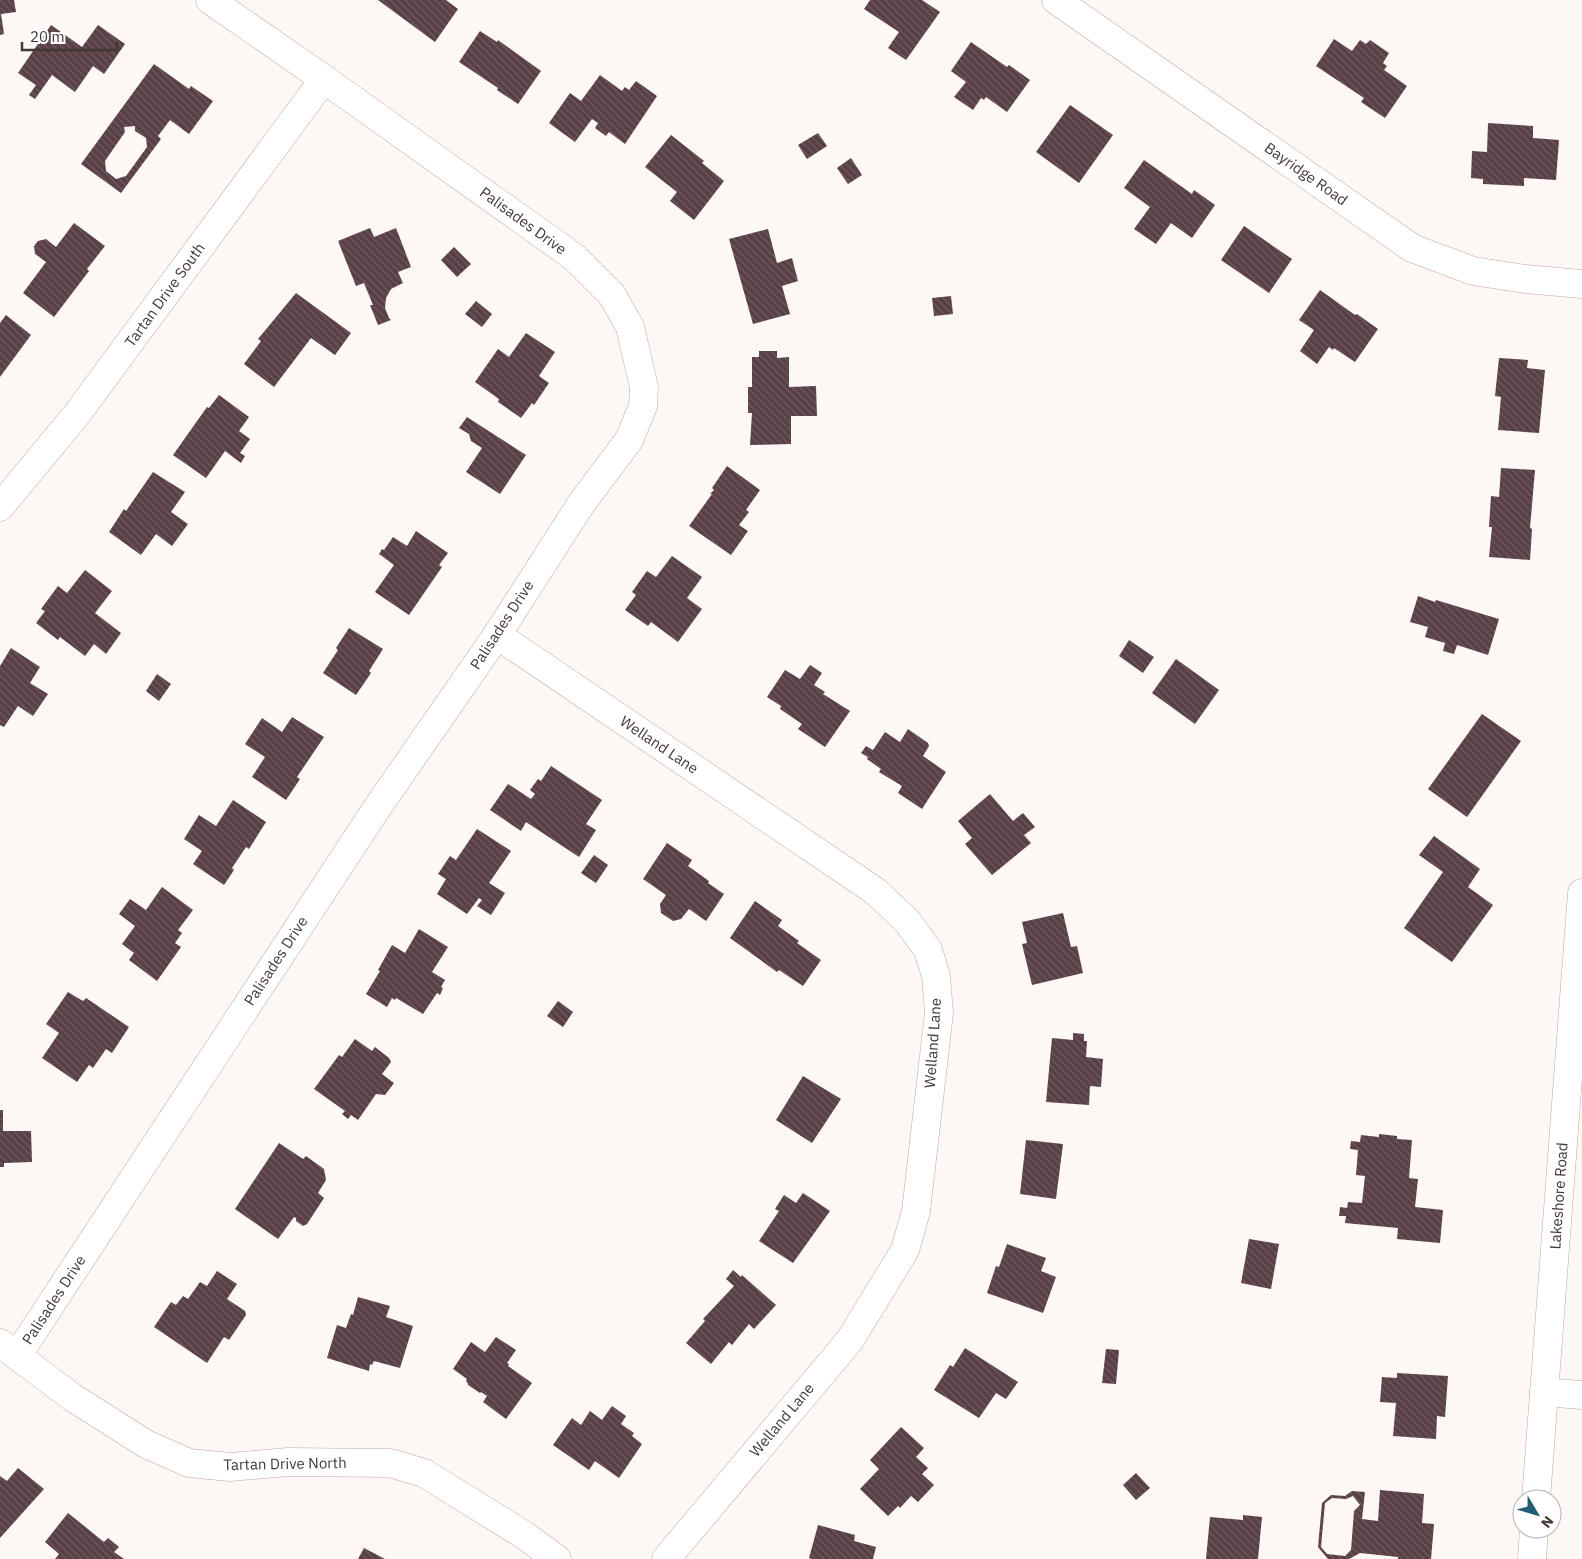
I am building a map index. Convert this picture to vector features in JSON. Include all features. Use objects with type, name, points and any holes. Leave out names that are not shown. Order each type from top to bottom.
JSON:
[{"type":"street","name":"Palisades Drive","points":[[9,1349],[371,816],[497,635],[581,504],[629,440],[643,406],[644,387],[630,327],[612,294],[574,257],[210,0]]},
{"type":"street","name":"Bayridge Road","points":[[1056,0],[1412,248],[1473,271],[1526,280],[1582,284]]},
{"type":"street","name":"Tartan Drive South","points":[[0,507],[77,414],[324,79]]},
{"type":"street","name":"Welland Lane","points":[[497,635],[875,891],[907,921],[923,943],[928,950],[936,976],[939,1013],[916,1211],[905,1250],[850,1340],[666,1559]]},
{"type":"street","name":"Lakeshore Road","points":[[1537,1489],[1582,893]]},
{"type":"street","name":"Tartan Drive North","points":[[9,1349],[72,1397],[146,1444],[189,1463],[230,1467],[288,1462],[390,1463],[424,1473],[524,1535],[558,1559]]},
{"type":"street","points":[[1544,1392],[1582,1396]]},
{"type":"street","points":[[1532,1559],[1533,1539]]},
{"type":"building","points":[[0,0],[14,0],[16,12],[1,14],[4,34],[0,35]]},
{"type":"building","points":[[378,0],[446,0],[458,9],[435,42]]},
{"type":"building","points":[[870,0],[922,0],[940,12],[906,60],[888,48],[899,32],[864,9]]},
{"type":"building","points":[[51,25],[82,47],[98,25],[125,44],[104,74],[93,66],[75,92],[52,75],[35,99],[29,95],[36,85],[18,73]]},
{"type":"building","points":[[480,31],[497,42],[498,40],[541,71],[518,104],[459,62]]},
{"type":"building","points":[[1334,39],[1352,51],[1360,40],[1366,44],[1370,40],[1389,53],[1383,63],[1387,66],[1384,70],[1407,86],[1385,118],[1361,102],[1364,98],[1316,66]]},
{"type":"building","points":[[971,42],[1007,67],[1009,65],[1030,80],[1007,112],[986,97],[984,100],[981,98],[973,110],[954,97],[966,82],[951,71]]},
{"type":"building","points":[[154,64],[189,89],[191,86],[213,101],[189,134],[170,120],[158,136],[161,139],[121,193],[81,164]],"holes":[[[135,126],[135,131],[146,138],[147,147],[126,176],[116,179],[106,171],[105,161],[125,132],[124,127]]]},
{"type":"building","points":[[600,75],[622,91],[625,87],[629,90],[636,81],[657,96],[625,144],[609,132],[606,136],[595,128],[598,123],[592,119],[575,142],[549,123],[570,93],[581,101]]},
{"type":"building","points":[[1070,105],[1113,135],[1079,183],[1036,152]]},
{"type":"building","points":[[1488,123],[1533,126],[1533,138],[1559,140],[1556,180],[1524,178],[1524,186],[1483,184],[1483,179],[1471,178],[1472,151],[1487,152]]},
{"type":"building","points":[[818,133],[827,146],[807,159],[798,145]]},
{"type":"building","points":[[671,135],[704,161],[702,163],[724,181],[694,220],[670,201],[677,192],[645,167]]},
{"type":"building","points":[[851,158],[862,175],[848,184],[837,168]]},
{"type":"building","points":[[1144,160],[1192,194],[1194,190],[1215,205],[1192,238],[1171,223],[1156,244],[1134,229],[1150,207],[1124,188]]},
{"type":"building","points":[[74,223],[105,246],[87,269],[89,271],[54,317],[23,293],[46,262],[35,254],[34,246],[38,241],[46,239],[56,247]]},
{"type":"building","points":[[1244,226],[1292,259],[1269,293],[1221,260]]},
{"type":"building","points":[[370,228],[374,237],[396,228],[411,267],[398,272],[403,283],[391,289],[386,298],[385,308],[391,320],[378,325],[370,305],[373,305],[364,283],[356,286],[338,241]]},
{"type":"building","points":[[768,229],[777,263],[792,258],[798,281],[782,286],[790,314],[753,324],[729,239]]},
{"type":"building","points":[[454,247],[471,264],[457,277],[441,260]]},
{"type":"building","points":[[1320,290],[1378,329],[1355,362],[1334,348],[1333,350],[1329,347],[1317,364],[1300,351],[1314,330],[1299,320]]},
{"type":"building","points":[[296,293],[351,333],[335,355],[311,338],[274,387],[244,364],[261,341],[258,339]]},
{"type":"building","points":[[951,296],[953,314],[934,316],[932,298]]},
{"type":"building","points":[[476,301],[492,314],[482,327],[465,314]]},
{"type":"building","points":[[6,315],[31,335],[0,377],[0,323]]},
{"type":"building","points":[[526,333],[555,352],[539,376],[549,383],[534,405],[532,403],[521,418],[498,402],[499,399],[475,382],[498,349],[509,357]]},
{"type":"building","points":[[759,351],[777,351],[777,358],[789,357],[789,387],[816,386],[817,416],[791,416],[791,444],[750,445],[752,413],[748,413],[748,387],[752,387],[752,357],[759,357]]},
{"type":"building","points":[[1499,358],[1528,360],[1527,368],[1545,370],[1539,433],[1498,430],[1501,397],[1495,396]]},
{"type":"building","points":[[219,395],[249,417],[239,431],[250,439],[240,453],[245,456],[241,463],[225,451],[206,478],[173,455],[207,407],[209,408]]},
{"type":"building","points":[[467,417],[526,455],[500,494],[466,472],[482,448],[471,441],[469,434],[459,428]]},
{"type":"building","points":[[727,466],[760,490],[746,510],[749,512],[739,525],[748,531],[731,555],[689,526],[712,494],[710,494],[714,490],[712,488]]},
{"type":"building","points":[[1501,468],[1535,470],[1530,528],[1532,529],[1530,560],[1489,557],[1492,527],[1489,527],[1491,496],[1499,497]]},
{"type":"building","points":[[153,472],[185,492],[171,512],[188,524],[172,546],[156,534],[141,555],[109,532],[124,509],[126,511]]},
{"type":"building","points":[[416,531],[448,553],[439,565],[442,567],[409,615],[375,592],[394,565],[379,554],[382,549],[384,550],[393,537],[407,546]]},
{"type":"building","points":[[672,556],[702,577],[687,598],[702,609],[678,642],[651,622],[648,626],[625,610],[636,595],[632,592],[647,571],[656,577]]},
{"type":"building","points":[[85,570],[112,591],[95,613],[121,633],[106,654],[94,644],[85,656],[60,637],[58,640],[36,623],[45,611],[41,609],[58,586],[67,593]]},
{"type":"building","points":[[1418,596],[1499,619],[1488,655],[1457,645],[1454,654],[1443,651],[1445,643],[1425,637],[1428,627],[1410,622]]},
{"type":"building","points":[[349,628],[383,649],[369,671],[371,673],[356,695],[323,673]]},
{"type":"building","points":[[1129,640],[1154,657],[1143,673],[1119,656]]},
{"type":"building","points":[[11,648],[40,667],[30,683],[48,694],[33,716],[18,706],[4,727],[0,725],[0,666]]},
{"type":"building","points":[[1176,659],[1219,690],[1195,724],[1152,693]]},
{"type":"building","points":[[810,665],[822,673],[814,685],[825,692],[823,694],[850,711],[825,747],[798,729],[802,724],[780,709],[781,706],[767,697],[785,670],[800,679]]},
{"type":"building","points":[[157,674],[171,684],[159,701],[146,691]]},
{"type":"building","points":[[1482,714],[1521,741],[1467,817],[1428,789]]},
{"type":"building","points":[[292,717],[324,737],[297,777],[300,779],[286,800],[252,777],[265,757],[245,744],[262,718],[282,732]]},
{"type":"building","points":[[908,729],[928,743],[929,746],[923,756],[946,772],[922,809],[898,793],[902,786],[879,772],[881,769],[861,753],[866,746],[873,750],[885,732],[900,742]]},
{"type":"building","points":[[551,766],[602,800],[586,824],[596,830],[579,857],[526,822],[521,831],[490,810],[508,784],[531,799],[535,794],[530,790],[538,779],[541,781]]},
{"type":"building","points":[[990,794],[1013,821],[1023,813],[1035,827],[1024,835],[1031,843],[992,875],[965,844],[972,838],[958,821]]},
{"type":"building","points":[[233,800],[266,822],[249,849],[246,847],[232,868],[234,870],[224,885],[193,864],[202,851],[184,839],[199,815],[216,826]]},
{"type":"building","points":[[477,829],[511,851],[489,883],[505,893],[491,915],[477,906],[482,900],[479,898],[467,914],[437,894],[446,879],[438,874],[450,856],[456,860]]},
{"type":"building","points":[[1434,836],[1480,869],[1468,887],[1493,905],[1452,962],[1404,928],[1443,872],[1419,855]]},
{"type":"building","points":[[667,843],[692,860],[688,866],[724,894],[706,921],[689,909],[681,919],[673,921],[661,913],[660,904],[666,895],[643,879]]},
{"type":"building","points":[[594,855],[608,865],[596,883],[581,873]]},
{"type":"building","points":[[162,887],[193,910],[178,930],[182,933],[175,943],[181,947],[157,981],[129,960],[134,953],[122,944],[135,926],[119,914],[130,899],[146,910]]},
{"type":"building","points":[[755,901],[782,920],[778,926],[799,941],[797,943],[821,960],[803,986],[779,970],[777,972],[730,938]]},
{"type":"building","points":[[1063,913],[1071,947],[1077,946],[1083,973],[1032,985],[1022,944],[1027,943],[1022,922]]},
{"type":"building","points":[[419,929],[448,947],[432,972],[445,980],[441,987],[443,988],[440,995],[437,993],[423,1014],[396,998],[395,1000],[392,998],[387,1007],[366,994],[380,971],[378,970],[392,945],[405,953]]},
{"type":"building","points":[[68,992],[83,1001],[86,998],[129,1027],[112,1053],[106,1049],[93,1068],[89,1065],[77,1082],[42,1058],[59,1033],[46,1024]]},
{"type":"building","points":[[558,1001],[573,1012],[563,1027],[547,1016]]},
{"type":"building","points":[[1073,1033],[1084,1034],[1084,1041],[1087,1041],[1086,1057],[1103,1059],[1101,1087],[1090,1086],[1089,1105],[1046,1102],[1052,1038],[1073,1040]]},
{"type":"building","points":[[355,1039],[372,1051],[375,1047],[389,1058],[391,1062],[382,1074],[394,1083],[385,1095],[376,1094],[358,1120],[351,1115],[348,1119],[342,1114],[345,1111],[314,1089],[339,1055],[342,1057]]},
{"type":"building","points":[[803,1076],[841,1099],[812,1143],[776,1120]]},
{"type":"building","points":[[0,1110],[3,1110],[3,1131],[31,1131],[32,1162],[4,1163],[4,1167],[0,1167]]},
{"type":"building","points":[[1379,1134],[1397,1136],[1397,1139],[1412,1140],[1409,1178],[1418,1179],[1415,1207],[1443,1210],[1440,1243],[1397,1239],[1398,1228],[1345,1223],[1346,1216],[1339,1216],[1340,1207],[1347,1208],[1348,1202],[1362,1203],[1365,1176],[1356,1175],[1358,1150],[1350,1149],[1351,1141],[1360,1142],[1361,1135],[1379,1137]]},
{"type":"building","points":[[1026,1140],[1063,1144],[1056,1199],[1020,1194]]},
{"type":"building","points":[[279,1143],[303,1159],[306,1156],[324,1169],[326,1180],[318,1193],[324,1198],[307,1224],[303,1226],[294,1217],[278,1239],[235,1209]]},
{"type":"building","points":[[803,1193],[830,1211],[793,1263],[759,1241],[779,1211],[775,1209],[784,1195],[796,1203]]},
{"type":"building","points":[[1249,1239],[1279,1244],[1271,1289],[1241,1283]]},
{"type":"building","points":[[1007,1244],[1046,1258],[1041,1271],[1056,1277],[1043,1313],[987,1293],[996,1266],[999,1267]]},
{"type":"building","points":[[733,1270],[741,1277],[742,1275],[776,1305],[754,1329],[749,1324],[732,1345],[729,1342],[711,1364],[686,1343],[705,1321],[703,1319],[734,1286],[726,1279]]},
{"type":"building","points":[[217,1271],[237,1284],[227,1299],[245,1311],[246,1315],[229,1340],[224,1337],[207,1363],[154,1327],[171,1302],[176,1305],[183,1296],[188,1299],[200,1282],[207,1286]]},
{"type":"building","points":[[358,1297],[390,1306],[386,1317],[413,1326],[400,1368],[374,1361],[372,1365],[370,1364],[369,1371],[327,1358],[337,1325],[346,1328],[351,1314],[353,1315]]},
{"type":"building","points":[[496,1337],[516,1350],[507,1363],[509,1364],[508,1366],[532,1383],[506,1419],[483,1402],[487,1396],[468,1385],[467,1379],[453,1369],[471,1342],[485,1352]]},
{"type":"building","points":[[965,1348],[1018,1382],[1006,1399],[996,1393],[979,1418],[934,1390],[950,1365],[953,1367]]},
{"type":"building","points":[[1106,1349],[1119,1350],[1116,1384],[1102,1383]]},
{"type":"building","points":[[1397,1373],[1448,1376],[1445,1417],[1437,1416],[1436,1439],[1393,1436],[1396,1403],[1380,1402],[1382,1377],[1397,1378]]},
{"type":"building","points":[[612,1406],[626,1416],[621,1424],[634,1433],[632,1436],[642,1444],[619,1478],[595,1461],[589,1470],[553,1445],[572,1418],[581,1425],[590,1411],[602,1420]]},
{"type":"building","points":[[901,1427],[924,1448],[916,1457],[928,1468],[922,1474],[934,1485],[918,1502],[911,1496],[900,1508],[898,1506],[888,1516],[860,1489],[879,1469],[870,1460]]},
{"type":"building","points":[[18,1468],[44,1489],[0,1538],[0,1476],[7,1481]]},
{"type":"building","points":[[1136,1473],[1150,1488],[1136,1500],[1123,1485]]},
{"type":"building","points":[[1380,1490],[1424,1494],[1422,1523],[1434,1524],[1431,1559],[1398,1559],[1398,1557],[1360,1553],[1349,1559],[1328,1559],[1318,1547],[1322,1503],[1331,1495],[1345,1496],[1352,1491],[1365,1492],[1362,1519],[1378,1521]],"holes":[[[1353,1496],[1360,1505],[1354,1511],[1351,1550],[1345,1556],[1327,1554],[1321,1547],[1325,1503],[1332,1498],[1346,1499]]]},
{"type":"building","points":[[68,1513],[104,1542],[108,1538],[119,1547],[114,1552],[124,1559],[55,1559],[59,1554],[45,1542]]},
{"type":"building","points":[[1243,1515],[1262,1517],[1258,1559],[1206,1559],[1210,1517],[1243,1520]]},
{"type":"building","points":[[818,1525],[855,1535],[854,1541],[876,1547],[873,1559],[809,1558]]},
{"type":"building","points":[[364,1548],[385,1559],[358,1559]]}]
